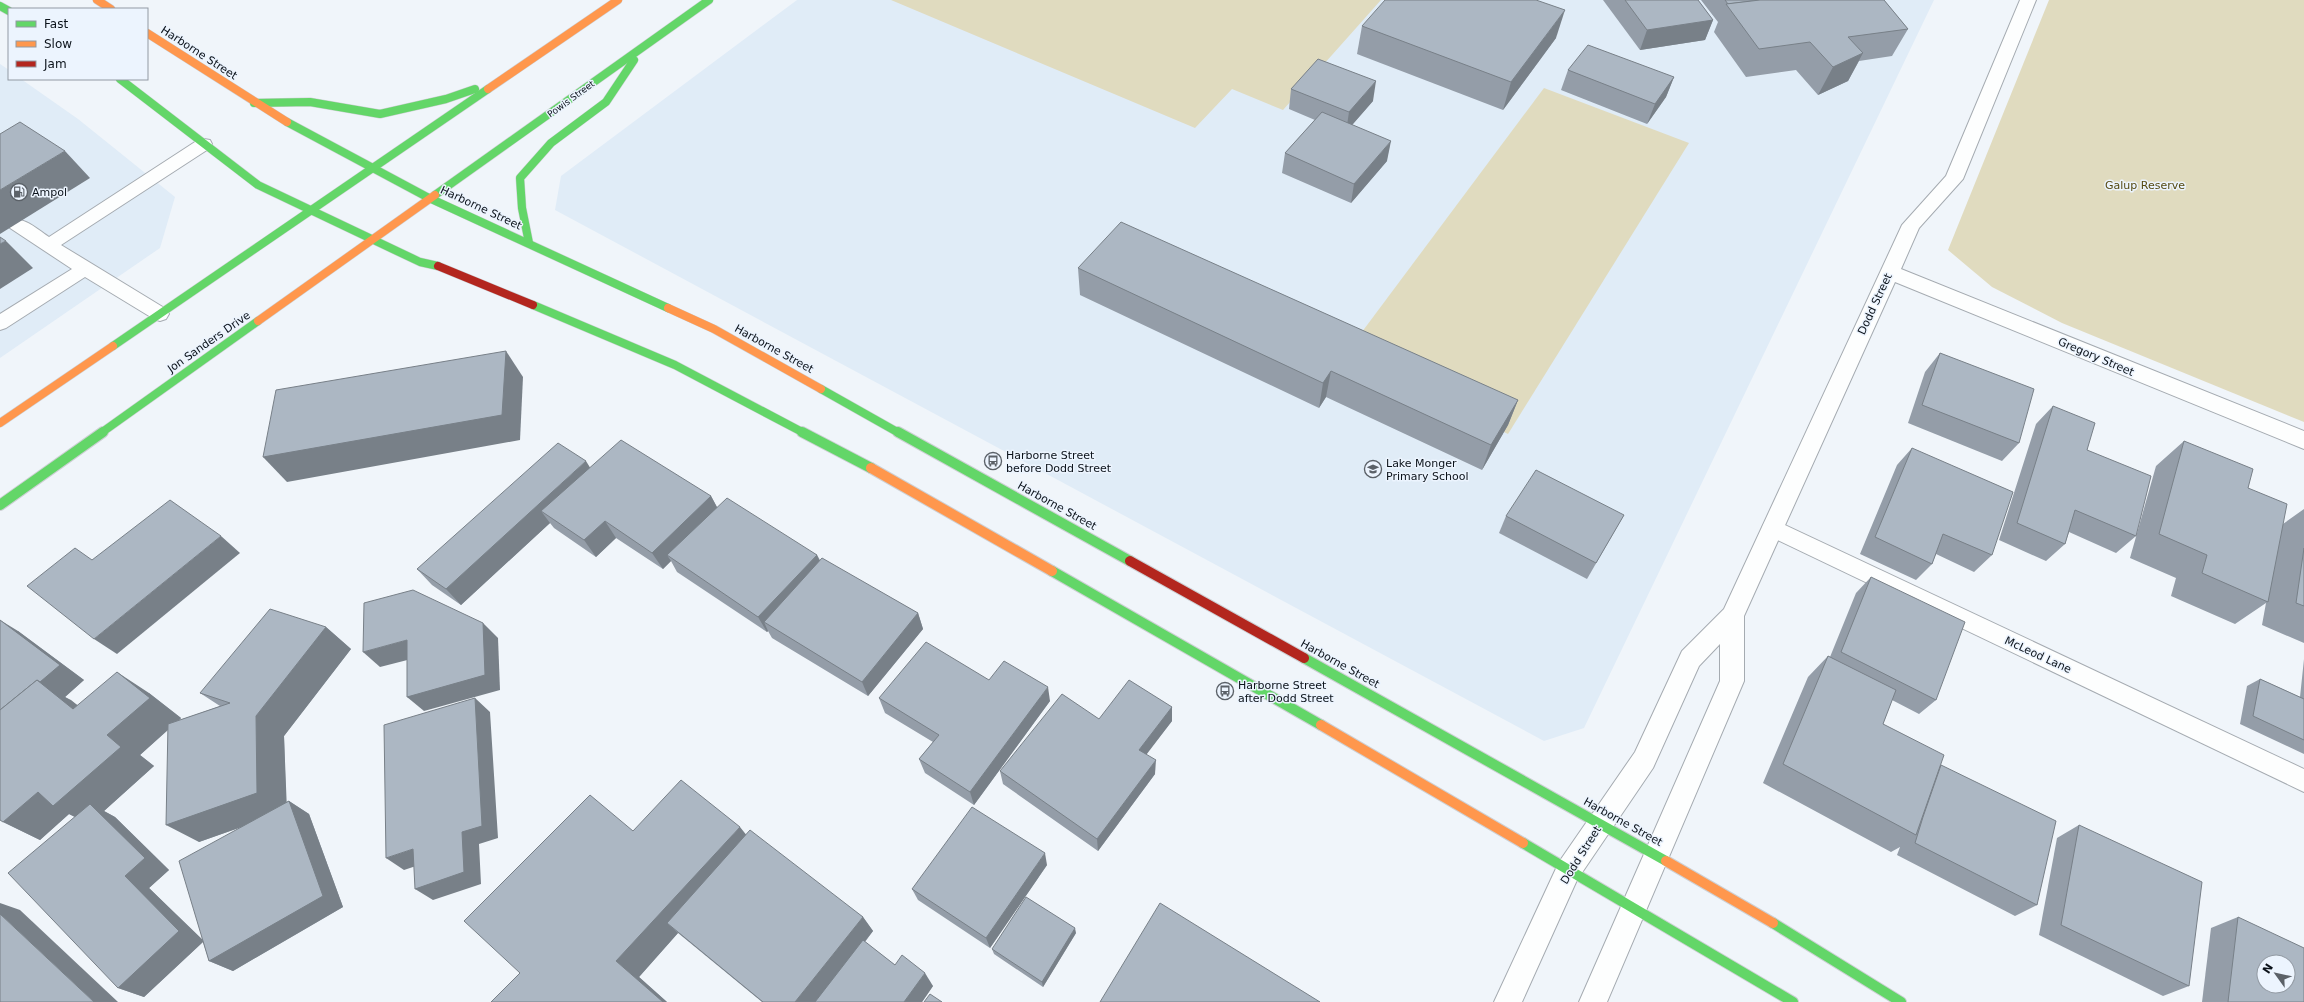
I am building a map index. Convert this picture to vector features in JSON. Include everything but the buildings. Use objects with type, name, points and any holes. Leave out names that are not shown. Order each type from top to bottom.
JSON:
[{"type":"main road","points":[[97,0],[109,8]]},
{"type":"main road","points":[[0,423],[618,0]]},
{"type":"main road","name":"Powis Street","points":[[432,198],[709,0]]},
{"type":"main road","name":"Harborne Street","points":[[148,34],[254,103],[334,150],[432,198],[714,329],[1722,891],[1901,1002]]},
{"type":"main road","points":[[529,243],[522,208],[520,178],[551,143],[606,102],[643,47]]},
{"type":"main road","points":[[254,103],[310,102],[380,114],[446,99],[504,78]]},
{"type":"main road","points":[[121,80],[258,184],[420,262],[437,266],[481,283],[675,365],[847,454],[1370,753],[1568,871],[1793,1002]]},
{"type":"main road","name":"Jon Sanders Drive","points":[[0,505],[432,198]]},
{"type":"street","name":"Dodd Street","points":[[1508,1002],[1568,871],[1644,760],[1690,659],[1732,616],[1911,225],[1954,179],[2028,0]]},
{"type":"street","name":"Gregory Street","points":[[1890,272],[2304,440]]},
{"type":"street","name":"Dodd Street","points":[[1593,1002],[1658,855],[1732,681],[1732,616]]},
{"type":"lane","points":[[49,245],[204,144]]},
{"type":"lane","points":[[16,224],[85,269],[160,314]]},
{"type":"lane","points":[[0,323],[85,269]]},
{"type":"lane","name":"McLeod Lane","points":[[1772,528],[2304,781]]},
{"type":"shaded area","name":"Lake Monger Primary School","points":[[797,0],[1934,0],[1584,728],[1544,741],[555,210],[561,176]]},
{"type":"shaded area","points":[[0,64],[8,69],[8,80],[22,80],[78,119],[175,197],[160,248],[0,358]]},
{"type":"green space","points":[[891,0],[1381,0],[1283,110],[1232,89],[1195,128]]},
{"type":"green space","name":"Galup Reserve","points":[[2049,0],[2304,0],[2304,422],[2062,323],[1992,287],[1948,250]]},
{"type":"green space","points":[[1544,88],[1689,143],[1508,434],[1344,356]]},
{"type":"traffic: fast","points":[[435,195],[709,0]]},
{"type":"traffic: fast","points":[[0,6],[8,10]]},
{"type":"traffic: fast","points":[[529,243],[522,208],[520,178],[551,143],[606,102],[634,60]]},
{"type":"traffic: fast","points":[[121,80],[258,185],[420,262],[438,266]]},
{"type":"traffic: fast","points":[[254,103],[310,102],[380,114],[446,99],[475,89]]},
{"type":"traffic: fast","points":[[113,346],[488,89]]},
{"type":"traffic: fast","points":[[287,122],[427,197],[668,308]]},
{"type":"traffic: fast","points":[[533,305],[675,365],[871,468]]},
{"type":"traffic: fast","points":[[0,505],[258,321]]},
{"type":"traffic: fast","points":[[821,389],[1130,561]]},
{"type":"traffic: fast","points":[[1052,571],[1321,725]]},
{"type":"traffic: fast","points":[[1304,658],[1666,861]]},
{"type":"traffic: fast","points":[[1523,843],[1793,1002]]},
{"type":"traffic: fast","points":[[1773,923],[1901,1002]]},
{"type":"traffic: slow","points":[[97,0],[109,8]]},
{"type":"traffic: slow","points":[[488,89],[618,0]]},
{"type":"traffic: slow","points":[[148,34],[287,122]]},
{"type":"traffic: slow","points":[[258,321],[435,195]]},
{"type":"traffic: slow","points":[[668,308],[714,329],[821,389]]},
{"type":"traffic: slow","points":[[0,423],[113,346]]},
{"type":"traffic: slow","points":[[871,468],[1052,571]]},
{"type":"traffic: slow","points":[[1321,725],[1523,843]]},
{"type":"traffic: slow","points":[[1666,861],[1773,923]]},
{"type":"traffic: jam","points":[[438,266],[533,305]]},
{"type":"traffic: jam","points":[[1130,561],[1304,658]]},
{"type":"place","name":"Ampol","points":[[19,192]]},
{"type":"place","name":"Harborne Street before Dodd Street","points":[[993,461]]},
{"type":"place","name":"Lake Monger Primary School","points":[[1373,469]]},
{"type":"place","name":"Harborne Street after Dodd Street","points":[[1225,691]]}]
